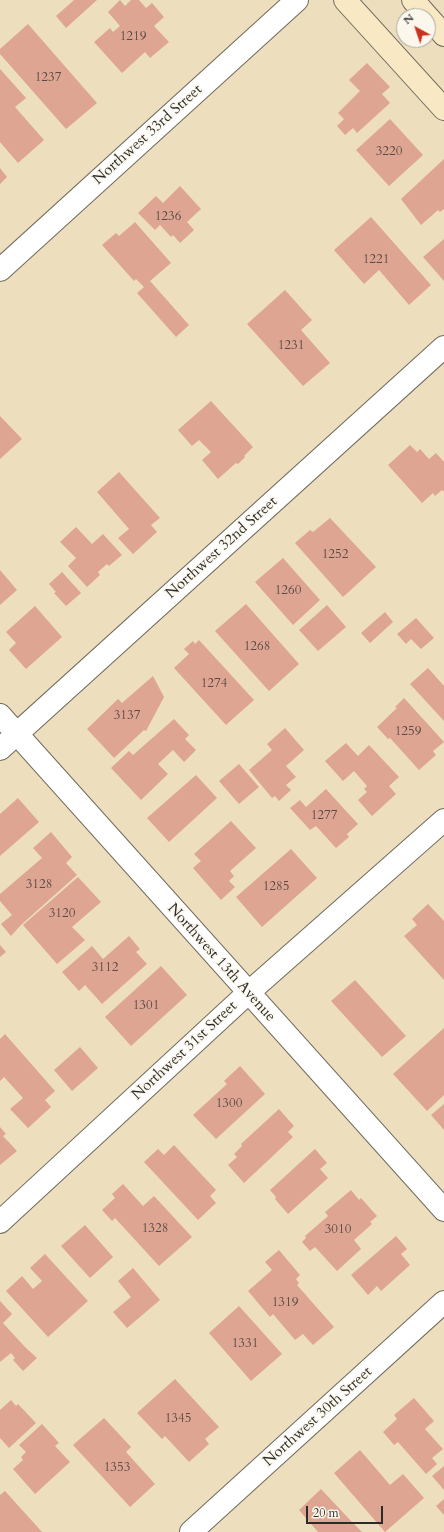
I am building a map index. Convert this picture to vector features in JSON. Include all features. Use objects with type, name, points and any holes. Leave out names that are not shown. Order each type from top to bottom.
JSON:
[{"type":"main road","points":[[345,0],[444,109]]},
{"type":"main road","points":[[413,0],[420,8]]},
{"type":"main road","points":[[436,26],[444,35]]},
{"type":"street","name":"Northwest 33rd Street","points":[[0,270],[297,0]]},
{"type":"street","name":"Northwest 32nd Street","points":[[0,749],[444,347]]},
{"type":"street","name":"Northwest 13th Avenue","points":[[0,715],[444,1210]]},
{"type":"street","name":"Northwest 31st Street","points":[[0,1222],[248,993],[444,820]]},
{"type":"street","name":"Northwest 30th Street","points":[[191,1532],[444,1302]]},
{"type":"building","points":[[74,0],[97,0],[66,28],[56,16]]},
{"type":"building","points":[[120,0],[125,6],[131,0],[139,0],[146,8],[152,3],[164,17],[154,26],[169,42],[150,58],[145,52],[122,73],[94,42],[110,28],[113,32],[120,26],[108,12]]},
{"type":"building","points":[[28,24],[97,103],[66,129],[0,54],[0,49]]},
{"type":"building","points":[[367,63],[390,87],[382,94],[390,103],[357,133],[353,128],[345,135],[337,126],[344,119],[338,113],[360,91],[349,80]]},
{"type":"building","points":[[0,69],[26,98],[15,107],[44,140],[18,163],[0,142]]},
{"type":"building","points":[[390,119],[423,155],[389,186],[356,150]]},
{"type":"building","points":[[444,159],[444,209],[440,212],[438,210],[421,225],[401,199]]},
{"type":"building","points":[[0,168],[7,177],[0,184]]},
{"type":"building","points":[[180,186],[201,209],[187,222],[194,230],[180,243],[173,235],[171,237],[160,225],[155,230],[138,213],[156,196],[163,203]]},
{"type":"building","points":[[371,217],[431,285],[409,305],[379,270],[364,284],[334,250]]},
{"type":"building","points":[[135,222],[171,263],[150,281],[189,325],[176,337],[137,293],[144,287],[136,279],[134,281],[102,245],[116,233],[119,236]]},
{"type":"building","points":[[444,239],[444,281],[423,257]]},
{"type":"building","points":[[285,290],[312,320],[301,330],[330,363],[303,386],[247,324]]},
{"type":"building","points":[[211,401],[253,447],[238,464],[236,463],[218,479],[202,460],[211,452],[199,440],[192,446],[178,430]]},
{"type":"building","points":[[0,416],[22,439],[0,459]]},
{"type":"building","points":[[410,445],[417,452],[420,449],[429,459],[436,453],[444,462],[444,492],[442,490],[435,496],[433,493],[422,503],[388,465]]},
{"type":"building","points":[[119,472],[160,518],[151,525],[157,532],[133,554],[118,538],[129,529],[97,492]]},
{"type":"building","points":[[330,518],[376,567],[343,597],[295,543],[310,530],[313,532]]},
{"type":"building","points":[[76,527],[92,544],[103,534],[122,555],[109,566],[107,564],[98,572],[100,575],[87,587],[68,566],[76,558],[60,542]]},
{"type":"building","points":[[283,558],[320,600],[293,625],[255,582]]},
{"type":"building","points":[[0,570],[17,590],[0,605]]},
{"type":"building","points":[[62,572],[81,593],[66,606],[54,593],[56,592],[49,584]]},
{"type":"building","points":[[246,604],[299,664],[269,691],[215,631]]},
{"type":"building","points":[[327,605],[346,627],[318,651],[299,630]]},
{"type":"building","points":[[35,606],[62,637],[26,669],[9,650],[16,643],[6,632]]},
{"type":"building","points":[[385,612],[393,622],[370,643],[361,633]]},
{"type":"building","points":[[416,618],[434,638],[421,649],[411,639],[406,644],[397,634]]},
{"type":"building","points":[[199,640],[254,700],[226,725],[174,668],[189,654],[184,649],[193,641],[195,644]]},
{"type":"building","points":[[428,668],[444,686],[444,721],[410,684]]},
{"type":"building","points":[[153,676],[164,697],[146,731],[144,730],[114,758],[87,729],[118,699],[122,703]]},
{"type":"building","points":[[404,698],[444,742],[433,751],[436,755],[419,770],[390,738],[388,739],[377,727],[397,708],[395,707]]},
{"type":"building","points":[[174,719],[189,735],[185,739],[196,750],[184,762],[173,750],[158,764],[168,774],[141,800],[111,768],[129,751],[133,755]]},
{"type":"building","points":[[285,728],[304,750],[286,766],[296,777],[286,785],[291,790],[279,801],[275,796],[272,798],[249,770],[272,750],[267,744]]},
{"type":"building","points":[[346,743],[358,756],[369,745],[399,777],[389,786],[396,794],[372,816],[358,800],[367,792],[364,789],[367,786],[354,771],[343,781],[325,761]]},
{"type":"building","points":[[239,764],[259,787],[239,804],[219,781]]},
{"type":"building","points":[[196,775],[217,798],[169,842],[147,818]]},
{"type":"building","points":[[326,789],[358,824],[347,834],[349,837],[336,848],[316,826],[310,830],[290,808],[300,800],[306,807]]},
{"type":"building","points":[[18,798],[39,822],[0,856],[0,814]]},
{"type":"building","points":[[231,821],[256,848],[230,871],[234,876],[229,881],[235,887],[221,900],[193,868],[201,861],[194,854]]},
{"type":"building","points":[[51,832],[72,857],[66,863],[77,875],[21,925],[11,936],[1,924],[12,915],[0,901],[0,894],[42,858],[33,848]]},
{"type":"building","points":[[291,849],[317,878],[262,927],[236,897]]},
{"type":"building","points":[[78,877],[101,902],[72,927],[85,940],[57,964],[23,925]]},
{"type":"building","points":[[428,904],[444,921],[444,980],[404,936],[417,925],[412,919]]},
{"type":"building","points":[[129,936],[140,949],[136,952],[147,964],[102,1004],[85,985],[79,991],[62,972],[92,946],[103,959]]},
{"type":"building","points":[[0,945],[6,952],[0,957]]},
{"type":"building","points":[[161,966],[187,995],[131,1046],[105,1017]]},
{"type":"building","points":[[355,980],[406,1036],[382,1057],[331,1001]]},
{"type":"building","points":[[444,1028],[444,1095],[427,1111],[393,1074]]},
{"type":"building","points":[[5,1034],[55,1091],[45,1100],[51,1107],[28,1128],[10,1109],[23,1098],[4,1077],[0,1081],[0,1039]]},
{"type":"building","points":[[80,1047],[98,1068],[72,1091],[54,1070]]},
{"type":"building","points":[[240,1066],[265,1094],[216,1139],[193,1115],[227,1084],[224,1081]]},
{"type":"building","points":[[444,1104],[444,1130],[431,1115]]},
{"type":"building","points":[[279,1109],[294,1126],[288,1132],[293,1137],[244,1183],[228,1165],[237,1157],[234,1154],[242,1146],[241,1144]]},
{"type":"building","points":[[0,1127],[6,1134],[3,1136],[17,1151],[0,1165]]},
{"type":"building","points":[[174,1145],[216,1190],[210,1196],[216,1203],[198,1220],[144,1162],[158,1149],[164,1155]]},
{"type":"building","points":[[315,1149],[327,1163],[320,1169],[328,1178],[288,1214],[275,1199],[276,1197],[270,1190]]},
{"type":"building","points":[[123,1184],[143,1206],[154,1196],[192,1237],[159,1266],[115,1218],[112,1221],[102,1210],[115,1198],[112,1194]]},
{"type":"building","points":[[351,1190],[359,1200],[361,1198],[377,1216],[370,1222],[372,1224],[354,1240],[361,1249],[337,1271],[315,1247],[310,1251],[302,1242],[306,1238],[305,1236],[328,1216],[325,1212]]},
{"type":"building","points":[[85,1225],[113,1257],[90,1278],[61,1246]]},
{"type":"building","points":[[396,1236],[407,1249],[401,1254],[410,1265],[381,1291],[377,1286],[368,1295],[351,1275]]},
{"type":"building","points":[[279,1250],[300,1275],[296,1279],[299,1283],[297,1285],[334,1327],[313,1345],[303,1334],[295,1340],[273,1314],[270,1317],[248,1291],[272,1270],[265,1262]]},
{"type":"building","points":[[45,1254],[88,1301],[48,1337],[6,1291],[22,1276],[33,1289],[42,1281],[30,1268]]},
{"type":"building","points":[[133,1268],[160,1300],[127,1328],[113,1312],[131,1297],[118,1281]]},
{"type":"building","points":[[0,1301],[12,1314],[3,1323],[37,1358],[23,1371],[13,1360],[15,1358],[11,1353],[0,1362]]},
{"type":"building","points":[[239,1306],[282,1354],[251,1381],[209,1333]]},
{"type":"building","points":[[175,1379],[219,1427],[205,1439],[209,1444],[189,1462],[165,1436],[162,1439],[137,1413]]},
{"type":"building","points":[[414,1398],[434,1421],[425,1429],[443,1449],[432,1458],[437,1464],[426,1474],[398,1442],[394,1445],[383,1432],[397,1419],[394,1415]]},
{"type":"building","points":[[11,1400],[16,1406],[18,1404],[36,1423],[9,1448],[0,1438],[0,1410]]},
{"type":"building","points":[[104,1418],[131,1447],[126,1452],[155,1484],[130,1507],[73,1445]]},
{"type":"building","points":[[42,1424],[59,1443],[55,1446],[70,1462],[35,1494],[13,1469],[23,1460],[21,1457],[26,1452],[19,1445]]},
{"type":"building","points":[[360,1450],[390,1485],[403,1474],[424,1498],[385,1532],[334,1473]]},
{"type":"building","points":[[444,1466],[444,1490],[432,1476]]},
{"type":"building","points":[[321,1489],[362,1532],[318,1532],[299,1510]]},
{"type":"building","points":[[5,1491],[42,1532],[0,1532],[0,1495]]},
{"type":"building","points":[[444,1499],[444,1515],[436,1506]]}]
